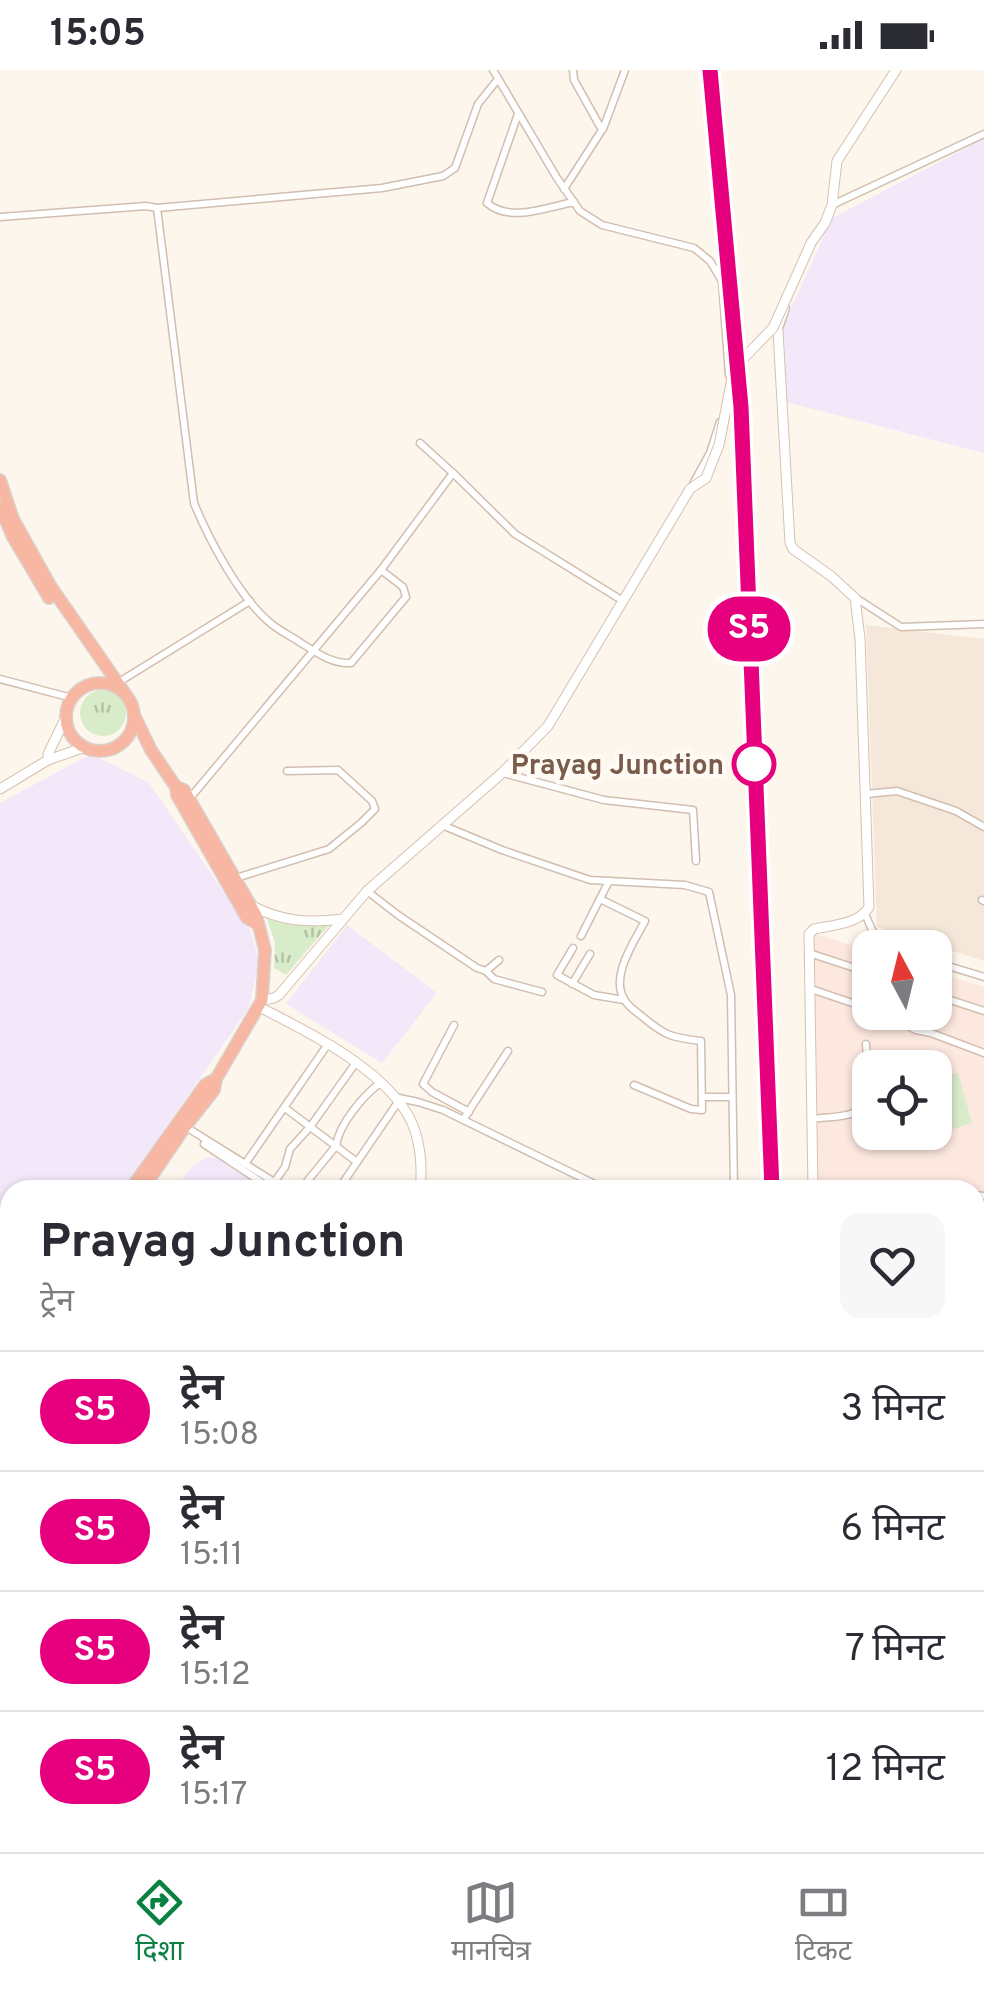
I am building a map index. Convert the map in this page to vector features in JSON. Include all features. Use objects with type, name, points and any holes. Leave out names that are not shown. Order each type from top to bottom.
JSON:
[{"type":"highway","points":[[0,480],[13,519],[50,587],[121,688],[133,707],[133,726],[119,745],[108,750],[86,748],[71,735],[66,718],[72,698],[78,690],[96,683],[121,688]]},
{"type":"highway","points":[[0,507],[40,584],[93,661],[96,683]]},
{"type":"highway","points":[[134,715],[247,918],[256,923]]},
{"type":"highway","points":[[149,1180],[214,1090],[216,1079],[261,1004],[265,950],[256,915],[184,790],[176,787]]},
{"type":"highway","points":[[137,1180],[205,1085],[216,1079]]},
{"type":"street","points":[[420,1180],[418,1142],[408,1116],[380,1082],[328,1044],[261,1004],[278,995],[367,891],[502,773],[548,726],[710,453],[723,414],[730,374],[722,281],[710,261],[694,248],[602,225],[580,211],[493,70]]},
{"type":"street","points":[[573,70],[574,80],[602,130]]},
{"type":"street","points":[[564,188],[602,130],[625,70]]},
{"type":"street","points":[[896,70],[837,161],[832,205],[778,331],[790,543],[856,598],[902,627],[984,624]]},
{"type":"street","points":[[0,217],[382,188],[444,176],[455,168],[478,104],[498,79]]},
{"type":"street","points":[[518,112],[486,203],[513,214],[574,202]]},
{"type":"street","points":[[832,205],[984,134]]},
{"type":"street","points":[[156,208],[194,504],[206,531],[250,601],[268,622],[337,663],[351,663],[406,597],[402,587],[381,570]]},
{"type":"street","points":[[690,489],[706,478],[719,446],[734,368],[772,328],[824,222]]},
{"type":"street","points":[[420,444],[515,534],[622,601]]},
{"type":"street","points":[[189,798],[381,570],[453,473]]},
{"type":"street","points":[[813,1180],[809,934],[814,929],[857,918],[870,907],[856,598]]},
{"type":"street","points":[[121,688],[250,601]]},
{"type":"street","points":[[0,679],[72,698]]},
{"type":"street","points":[[48,760],[66,718]]},
{"type":"street","points":[[0,788],[48,760],[86,748]]},
{"type":"street","points":[[234,879],[329,849],[375,808],[338,770],[287,772]]},
{"type":"street","points":[[502,773],[604,800],[693,810],[696,861]]},
{"type":"street","points":[[866,794],[897,791],[956,811],[984,827]]},
{"type":"street","points":[[442,825],[590,880],[685,885],[709,892],[731,994],[734,1180]]},
{"type":"street","points":[[581,936],[609,881]]},
{"type":"street","points":[[367,891],[494,979],[542,992]]},
{"type":"street","points":[[600,899],[645,921],[624,962],[619,986],[624,1000],[660,1032],[673,1038],[701,1040],[702,1110],[691,1110],[634,1085]]},
{"type":"street","points":[[248,904],[283,919],[344,920]]},
{"type":"street","points":[[866,914],[873,930]]},
{"type":"street","points":[[573,948],[557,976],[594,996],[624,1000]]},
{"type":"street","points":[[809,953],[852,968]]},
{"type":"street","points":[[572,984],[590,954]]},
{"type":"street","points":[[486,971],[499,960]]},
{"type":"street","points":[[952,967],[984,977]]},
{"type":"street","points":[[811,989],[852,1002]]},
{"type":"street","points":[[952,1001],[984,1011]]},
{"type":"street","points":[[454,1025],[423,1084],[468,1112]]},
{"type":"street","points":[[916,1030],[984,1053]]},
{"type":"street","points":[[245,1164],[328,1044]]},
{"type":"street","points":[[866,1044],[866,1050]]},
{"type":"street","points":[[462,1120],[508,1051]]},
{"type":"street","points":[[277,1180],[290,1149],[355,1064]]},
{"type":"street","points":[[308,1180],[336,1146],[356,1107],[380,1082]]},
{"type":"street","points":[[702,1097],[732,1096]]},
{"type":"street","points":[[396,1100],[418,1102],[462,1120],[584,1180]]},
{"type":"street","points":[[345,1180],[396,1100]]},
{"type":"street","points":[[285,1108],[357,1162]]},
{"type":"street","points":[[812,1119],[852,1113]]},
{"type":"street","points":[[185,1127],[266,1180]]},
{"type":"street","points":[[204,1144],[264,1180]]},
{"type":"shaded area","points":[[984,139],[984,453],[778,400],[776,342],[832,218]]},
{"type":"shaded area","points":[[866,625],[984,639],[984,961],[952,951],[952,930],[877,927]]},
{"type":"shaded area","points":[[91,754],[149,783],[251,932],[260,962],[248,1009],[129,1180],[0,1180],[0,803]]},
{"type":"shaded area","points":[[347,925],[437,993],[382,1063],[286,1004]]},
{"type":"shaded area","points":[[812,933],[852,945],[852,1030],[952,1030],[952,977],[984,987],[984,1180],[817,1180]]},
{"type":"shaded area","points":[[208,1157],[220,1159],[254,1180],[183,1180],[195,1164]]},
{"type":"green space","points":[[103,690],[119,697],[126,713],[119,729],[103,736],[87,729],[80,713],[87,697]]},
{"type":"green space","points":[[264,911],[335,918],[286,975],[274,968],[275,942]]},
{"type":"green space","points":[[958,1073],[972,1123],[952,1129],[952,1075]]},
{"type":"railway","points":[[710,70],[741,407],[755,773]]},
{"type":"railway","points":[[761,781],[766,915]]},
{"type":"railway","points":[[766,924],[777,1180]]},
{"type":"train","name":"S5","points":[[710,70],[741,407],[772,1180]]},
{"type":"place","name":"Prayag Junction","points":[[754,764]]}]
